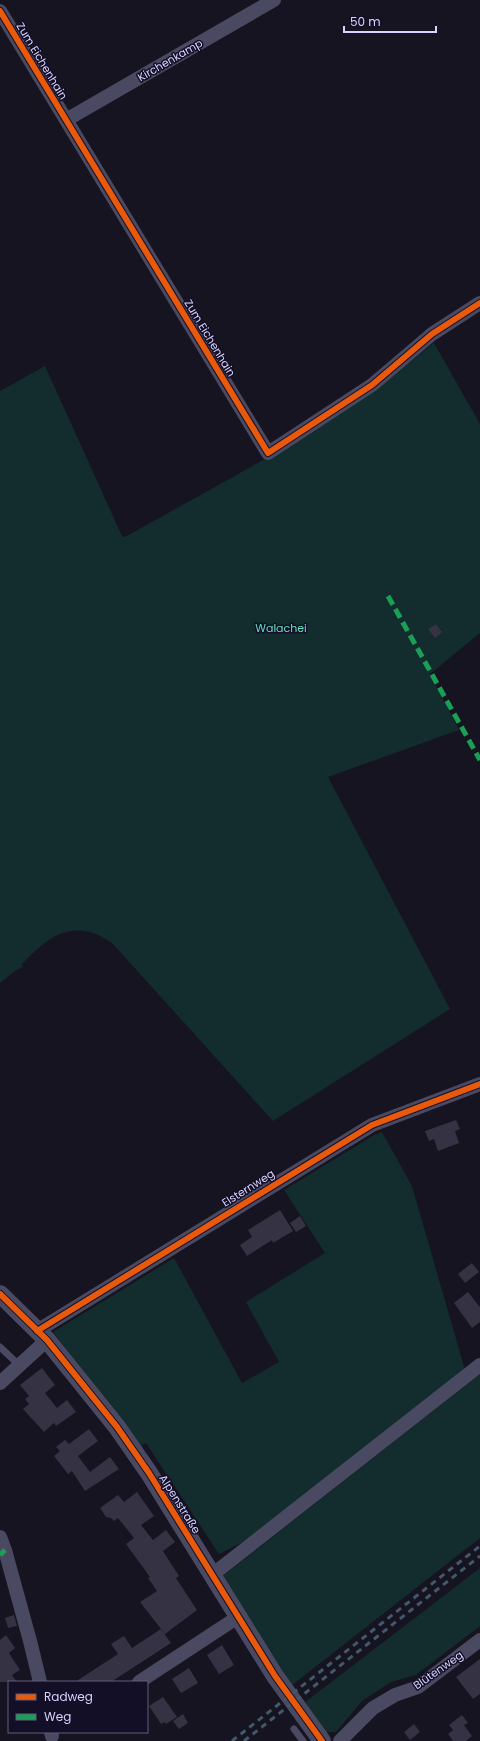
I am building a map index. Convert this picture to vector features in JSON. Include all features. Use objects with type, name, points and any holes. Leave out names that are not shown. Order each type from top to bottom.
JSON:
[{"type":"street","name":"Kirchenkamp","points":[[66,120],[274,0]]},
{"type":"street","name":"Zum Eichenhain","points":[[0,11],[268,453],[372,385],[432,334],[480,303]]},
{"type":"street","name":"Elsternweg","points":[[0,1383],[19,1365],[42,1335],[372,1124],[480,1084]]},
{"type":"street","name":"Alpenstraße","points":[[0,1294],[42,1335],[117,1427],[149,1473],[284,1690],[322,1741]]},
{"type":"street","points":[[212,1575],[480,1365]]},
{"type":"street","points":[[0,1537],[24,1618],[40,1681]]},
{"type":"street","points":[[141,1681],[238,1617]]},
{"type":"street","name":"Blütenweg","points":[[340,1741],[373,1708],[395,1695],[418,1687],[480,1640]]},
{"type":"lane","points":[[0,1347],[19,1365]]},
{"type":"lane","points":[[294,1729],[303,1741]]},
{"type":"green space","name":"Walachei","points":[[434,343],[480,424],[480,633],[430,674],[459,730],[328,777],[450,1009],[273,1121],[112,943],[101,936],[82,931],[62,933],[45,943],[22,964],[23,967],[16,970],[0,983],[0,391],[45,366],[122,536],[125,537],[290,445],[372,392]]},
{"type":"green space","points":[[382,1132],[412,1186],[465,1370],[249,1539],[219,1554],[146,1443],[140,1446],[53,1332],[174,1258],[242,1383],[279,1362],[246,1302],[325,1253],[284,1190],[374,1135]]},
{"type":"green space","points":[[480,1374],[480,1538],[291,1686],[223,1576]]},
{"type":"green space","points":[[480,1568],[480,1626],[416,1675],[391,1682],[362,1701],[336,1732],[325,1732],[304,1703]]},
{"type":"building","points":[[436,624],[442,632],[435,638],[428,629]]},
{"type":"building","points":[[456,1120],[460,1129],[455,1131],[459,1143],[438,1151],[434,1139],[429,1141],[425,1131]]},
{"type":"building","points":[[280,1210],[293,1231],[273,1243],[272,1240],[247,1256],[240,1245],[252,1237],[248,1230]]},
{"type":"building","points":[[300,1216],[306,1226],[296,1232],[290,1223]]},
{"type":"building","points":[[472,1263],[479,1272],[465,1283],[458,1274]]},
{"type":"building","points":[[468,1292],[480,1307],[480,1322],[472,1328],[454,1303]]},
{"type":"building","points":[[42,1368],[55,1385],[45,1393],[57,1408],[67,1400],[76,1412],[56,1426],[54,1423],[44,1432],[23,1409],[29,1404],[25,1399],[29,1396],[20,1385]]},
{"type":"building","points":[[89,1429],[98,1441],[78,1456],[90,1472],[110,1457],[119,1469],[85,1491],[72,1471],[68,1474],[54,1456],[60,1451],[56,1447],[65,1440],[69,1444]]},
{"type":"building","points":[[137,1492],[154,1516],[141,1525],[153,1540],[166,1530],[175,1542],[163,1551],[179,1576],[176,1578],[197,1610],[165,1634],[140,1602],[157,1591],[148,1578],[150,1577],[126,1544],[134,1538],[118,1518],[114,1521],[111,1518],[106,1517],[100,1508],[118,1495],[124,1502]]},
{"type":"building","points":[[14,1615],[17,1626],[8,1628],[5,1618]]},
{"type":"building","points":[[161,1629],[171,1643],[113,1681],[77,1681],[118,1654],[111,1644],[124,1636],[132,1648]]},
{"type":"building","points":[[6,1635],[15,1648],[9,1653],[20,1670],[12,1675],[16,1681],[0,1682],[0,1640]]},
{"type":"building","points":[[222,1645],[234,1665],[219,1674],[207,1655]]},
{"type":"building","points":[[480,1659],[480,1694],[473,1699],[456,1677]]},
{"type":"building","points":[[189,1668],[198,1683],[181,1693],[172,1679]]},
{"type":"building","points":[[163,1697],[177,1717],[166,1724],[165,1722],[161,1724],[149,1706]]},
{"type":"building","points":[[183,1714],[188,1723],[179,1729],[173,1721]]},
{"type":"building","points":[[462,1715],[468,1723],[464,1725],[472,1736],[466,1741],[453,1741],[448,1734],[453,1730],[449,1725]]},
{"type":"building","points":[[414,1724],[420,1732],[410,1740],[404,1732]]},
{"type":"railway","points":[[232,1741],[480,1546]]},
{"type":"railway","points":[[244,1741],[480,1556]]},
{"type":"marked path","points":[[388,596],[480,760]]},
{"type":"marked path","points":[[0,1555],[5,1550]]},
{"type":"cycle path","points":[[0,11],[268,453],[372,385],[432,334],[480,303]]},
{"type":"cycle path","points":[[37,1331],[372,1125],[480,1084]]},
{"type":"cycle path","points":[[0,1294],[47,1340],[117,1427],[149,1473],[275,1676],[322,1741]]}]
